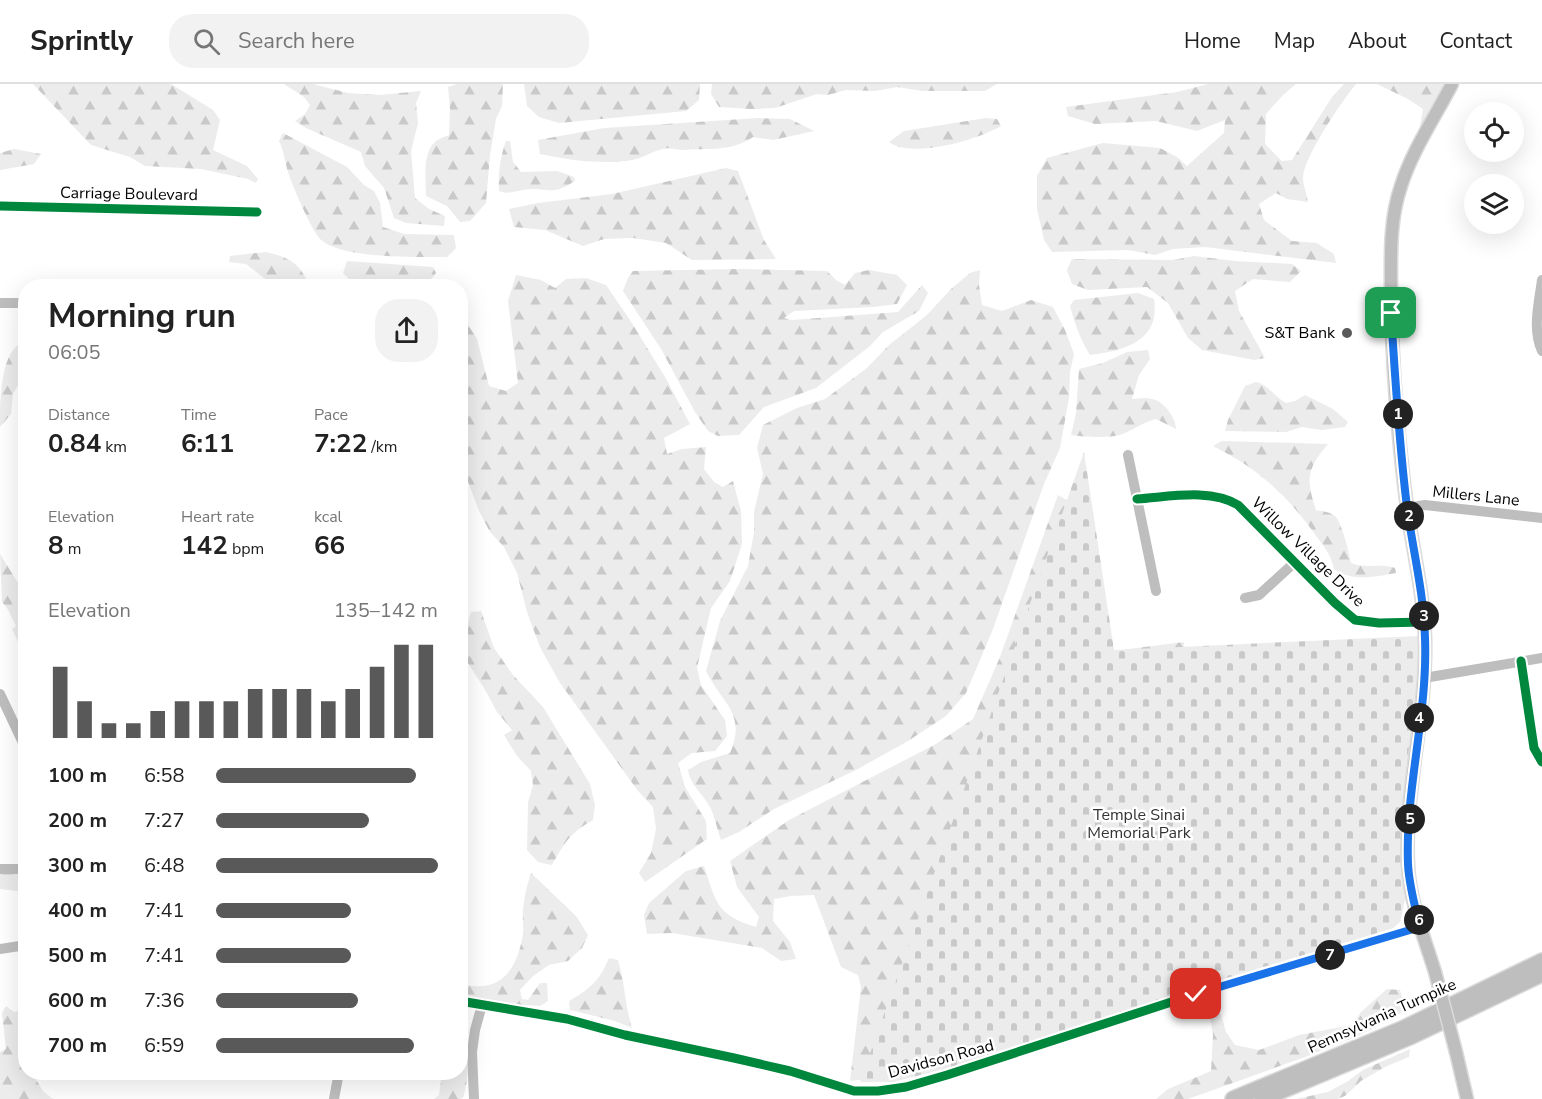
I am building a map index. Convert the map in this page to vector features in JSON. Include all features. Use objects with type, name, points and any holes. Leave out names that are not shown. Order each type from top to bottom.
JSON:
[{"type":"highway","name":"Pennsylvania Turnpike","points":[[1233,1099],[1402,1029],[1542,961]]},
{"type":"highway","name":"Pennsylvania Turnpike","points":[[1262,1099],[1412,1036],[1542,974]]},
{"type":"main road","points":[[1452,84],[1401,186],[1390,245],[1391,313],[1407,508],[1424,622],[1424,678],[1408,838],[1410,885],[1467,1099]]},
{"type":"street","name":"Carriage Boulevard","points":[[0,206],[257,212]]},
{"type":"street","points":[[1542,280],[1536,326],[1542,351]]},
{"type":"street","points":[[0,303],[18,303]]},
{"type":"street","points":[[1128,455],[1156,591]]},
{"type":"street","name":"Willow Village Drive","points":[[1137,499],[1213,496],[1229,500],[1238,505],[1335,603],[1355,620],[1379,623],[1424,622]]},
{"type":"street","name":"Millers Lane","points":[[1407,508],[1425,505],[1542,518]]},
{"type":"street","points":[[1245,598],[1259,595],[1295,562]]},
{"type":"street","points":[[1424,678],[1542,658]]},
{"type":"street","points":[[1521,661],[1534,748],[1542,762]]},
{"type":"street","points":[[0,694],[18,732]]},
{"type":"street","points":[[0,869],[18,869]]},
{"type":"street","name":"Davidson Road","points":[[468,1002],[567,1019],[635,1038],[790,1071],[854,1091],[878,1091],[906,1087],[947,1075],[1196,994],[1420,927]]},
{"type":"street","points":[[0,949],[18,946]]},
{"type":"street","points":[[474,1099],[472,1052],[482,1005]]},
{"type":"street","points":[[334,1099],[338,1080]]},
{"type":"green space","points":[[33,84],[171,84],[213,110],[220,120],[213,150],[247,166],[258,179],[256,183],[248,179],[201,169],[145,166],[130,157],[91,145]]},
{"type":"green space","points":[[284,84],[313,84],[348,93],[379,95],[421,91],[416,103],[418,123],[411,151],[415,198],[429,209],[445,216],[444,226],[406,223],[394,218],[384,188],[365,166],[361,152],[295,121],[305,114],[310,105],[304,97]]},
{"type":"green space","points":[[457,84],[503,84],[502,106],[496,119],[490,155],[486,203],[470,221],[460,222],[447,206],[426,196],[426,160],[435,142],[449,135],[448,87]]},
{"type":"green space","points":[[524,84],[700,84],[699,100],[686,111],[559,123],[539,117],[527,106]]},
{"type":"green space","points":[[712,84],[997,84],[985,91],[923,91],[897,87],[875,91],[846,90],[828,95],[817,94],[775,108],[751,109],[719,107],[711,94]]},
{"type":"green space","points":[[1208,84],[1296,84],[1266,114],[1265,144],[1282,161],[1292,160],[1332,97],[1344,84],[1356,84],[1333,116],[1309,157],[1303,178],[1308,202],[1287,199],[1276,193],[1259,204],[1264,220],[1292,241],[1317,243],[1334,254],[1336,263],[1205,247],[1173,249],[1155,255],[1128,250],[1052,252],[1044,240],[1037,209],[1037,176],[1047,158],[1103,143],[1160,148],[1177,157],[1187,166],[1224,133],[1225,120],[1197,131],[1156,121],[1095,124],[1068,116],[1066,107],[1177,92]]},
{"type":"green space","points":[[1377,84],[1445,84],[1423,128],[1420,126],[1423,109]]},
{"type":"green space","points":[[758,118],[790,119],[814,131],[773,140],[753,137],[728,147],[682,150],[665,148],[636,159],[609,162],[574,160],[540,154],[538,140],[604,128]]},
{"type":"green space","points":[[986,118],[997,119],[1001,126],[977,137],[945,146],[913,149],[899,147],[889,142],[904,131]]},
{"type":"green space","points":[[283,133],[347,167],[364,185],[374,191],[380,203],[383,227],[404,234],[454,235],[456,248],[447,257],[418,257],[380,256],[330,246],[316,234],[290,178],[279,141]]},
{"type":"green space","points":[[506,141],[510,141],[513,162],[521,172],[557,171],[574,177],[575,181],[554,190],[531,189],[508,193],[499,191],[500,166]]},
{"type":"green space","points":[[14,149],[41,154],[34,164],[0,170],[0,153]]},
{"type":"green space","points":[[726,168],[738,171],[764,240],[776,259],[692,260],[666,243],[633,238],[604,239],[583,246],[545,230],[514,227],[509,209],[612,194]]},
{"type":"green space","points":[[266,252],[288,259],[298,267],[306,279],[265,279],[246,264],[229,262],[230,256]]},
{"type":"green space","points":[[1194,256],[1292,264],[1301,271],[1290,282],[1253,279],[1235,291],[1239,311],[1265,358],[1254,360],[1202,350],[1188,338],[1168,303],[1147,287],[1088,290],[1072,284],[1067,270],[1072,259],[1173,260]]},
{"type":"green space","points":[[347,261],[433,267],[436,273],[431,279],[349,279],[343,273]]},
{"type":"green space","points":[[738,269],[827,271],[845,285],[855,273],[869,270],[897,275],[907,285],[897,304],[794,311],[784,318],[792,320],[898,312],[922,285],[928,293],[919,311],[883,332],[870,346],[816,388],[764,407],[739,435],[718,436],[708,431],[695,412],[661,349],[623,291],[633,271]]},
{"type":"green space","points":[[980,270],[979,285],[982,305],[1002,311],[1031,300],[1053,307],[1074,354],[1060,448],[1044,484],[993,629],[966,693],[946,716],[908,741],[856,770],[774,809],[739,832],[721,840],[710,807],[694,785],[688,770],[701,762],[730,753],[735,739],[734,718],[706,671],[720,621],[748,566],[754,532],[754,512],[763,474],[757,448],[763,425],[797,408],[825,399],[867,368],[889,345],[927,315],[951,289],[970,273]]},
{"type":"green space","points":[[516,275],[541,280],[555,288],[566,279],[586,278],[606,285],[665,377],[690,424],[664,438],[667,454],[682,449],[706,447],[704,469],[714,482],[723,487],[733,481],[741,511],[742,544],[730,581],[711,608],[697,668],[701,685],[725,720],[727,736],[715,751],[692,753],[678,763],[685,787],[706,821],[707,839],[645,882],[639,873],[651,853],[656,829],[653,807],[638,791],[560,683],[540,647],[527,612],[517,573],[504,547],[490,532],[468,482],[468,325],[477,339],[489,386],[506,391],[518,383],[508,301]]},
{"type":"green space","points":[[1138,293],[1154,299],[1155,313],[1152,325],[1146,334],[1127,347],[1090,355],[1072,313],[1070,306],[1074,300]]},
{"type":"green space","points":[[17,346],[18,385],[13,394],[11,414],[0,427],[3,377],[6,365]]},
{"type":"green space","points":[[1148,350],[1150,359],[1139,375],[1132,399],[1150,398],[1161,403],[1172,415],[1176,429],[1156,419],[1120,435],[1091,437],[1071,435],[1076,413],[1079,369],[1103,363],[1127,352]]},
{"type":"green space","points":[[1256,382],[1286,403],[1305,395],[1333,409],[1348,422],[1345,427],[1321,430],[1302,427],[1286,432],[1225,431],[1245,386]]},
{"type":"green space","points":[[1222,441],[1328,444],[1315,461],[1310,475],[1316,510],[1331,514],[1338,520],[1351,563],[1395,568],[1396,573],[1356,577],[1334,569],[1323,546],[1281,494],[1243,463],[1213,446]]},
{"type":"green space","name":"Temple Sinai Memorial Park","points":[[1084,452],[1114,650],[1419,636],[1418,673],[1404,832],[1405,900],[1400,922],[1389,932],[1091,1021],[952,1067],[893,1082],[860,1082]]},
{"type":"green space","points":[[1058,495],[1079,507],[1105,652],[1184,642],[1182,676],[889,1077],[850,1081],[861,987],[858,975],[841,967],[814,895],[774,899],[773,921],[790,942],[796,959],[781,961],[762,948],[672,933],[647,934],[644,915],[649,903],[686,871],[704,866],[715,898],[725,912],[756,927],[759,917],[737,887],[730,861],[789,820],[936,744],[973,719],[1000,657]]},
{"type":"green space","points":[[0,554],[18,583],[18,642],[12,629],[16,626],[2,602]]},
{"type":"green space","points":[[481,611],[494,648],[513,675],[543,707],[590,784],[595,805],[593,820],[569,839],[552,865],[538,862],[527,850],[528,802],[533,785],[531,771],[517,756],[504,735],[512,730],[497,712],[468,663],[468,622],[471,612]]},
{"type":"green space","points":[[0,872],[18,872],[18,891],[0,889]]},
{"type":"green space","points":[[531,873],[576,916],[588,935],[582,948],[568,961],[549,965],[533,976],[520,990],[522,999],[528,1000],[540,983],[547,983],[548,1001],[540,1006],[506,1004],[468,996],[468,985],[487,985],[497,982],[511,968],[523,934],[523,905]]},
{"type":"green space","points":[[609,958],[618,960],[632,1028],[615,1021],[570,1010],[569,1001],[594,983]]},
{"type":"green space","points":[[1387,989],[1400,990],[1405,1007],[1398,1016],[1358,1036],[1188,1099],[1156,1099],[1168,1089],[1211,1071],[1213,1034],[1209,1013],[1221,1014],[1226,1032],[1235,1045],[1259,1050],[1299,1035],[1352,1025],[1361,1012]]},
{"type":"green space","points":[[6,1006],[14,1012],[18,1011],[18,1080],[36,1080],[43,1091],[53,1099],[0,1099],[0,1052],[6,1049],[2,1013]]},
{"type":"green space","points":[[1410,1049],[1409,1057],[1361,1081],[1345,1096],[1337,1099],[1296,1099],[1328,1092],[1363,1070]]},
{"type":"green space","points":[[441,1080],[466,1080],[463,1098],[434,1099],[439,1095]]},
{"type":"cycle path","points":[[0,206],[257,212]]},
{"type":"cycle path","points":[[1137,499],[1202,495],[1227,500],[1238,505],[1335,603],[1355,620],[1379,623],[1424,622]]},
{"type":"cycle path","points":[[1521,661],[1534,748],[1542,762]]},
{"type":"cycle path","points":[[468,1002],[567,1019],[625,1035],[790,1071],[854,1091],[878,1091],[906,1087],[947,1075],[1196,994],[1420,927]]},
{"type":"place","name":"S&T Bank","points":[[1347,333]]},
{"type":"route","points":[[1196,994],[1420,927],[1410,885],[1408,838],[1424,678],[1425,637],[1407,508],[1391,313]]}]
